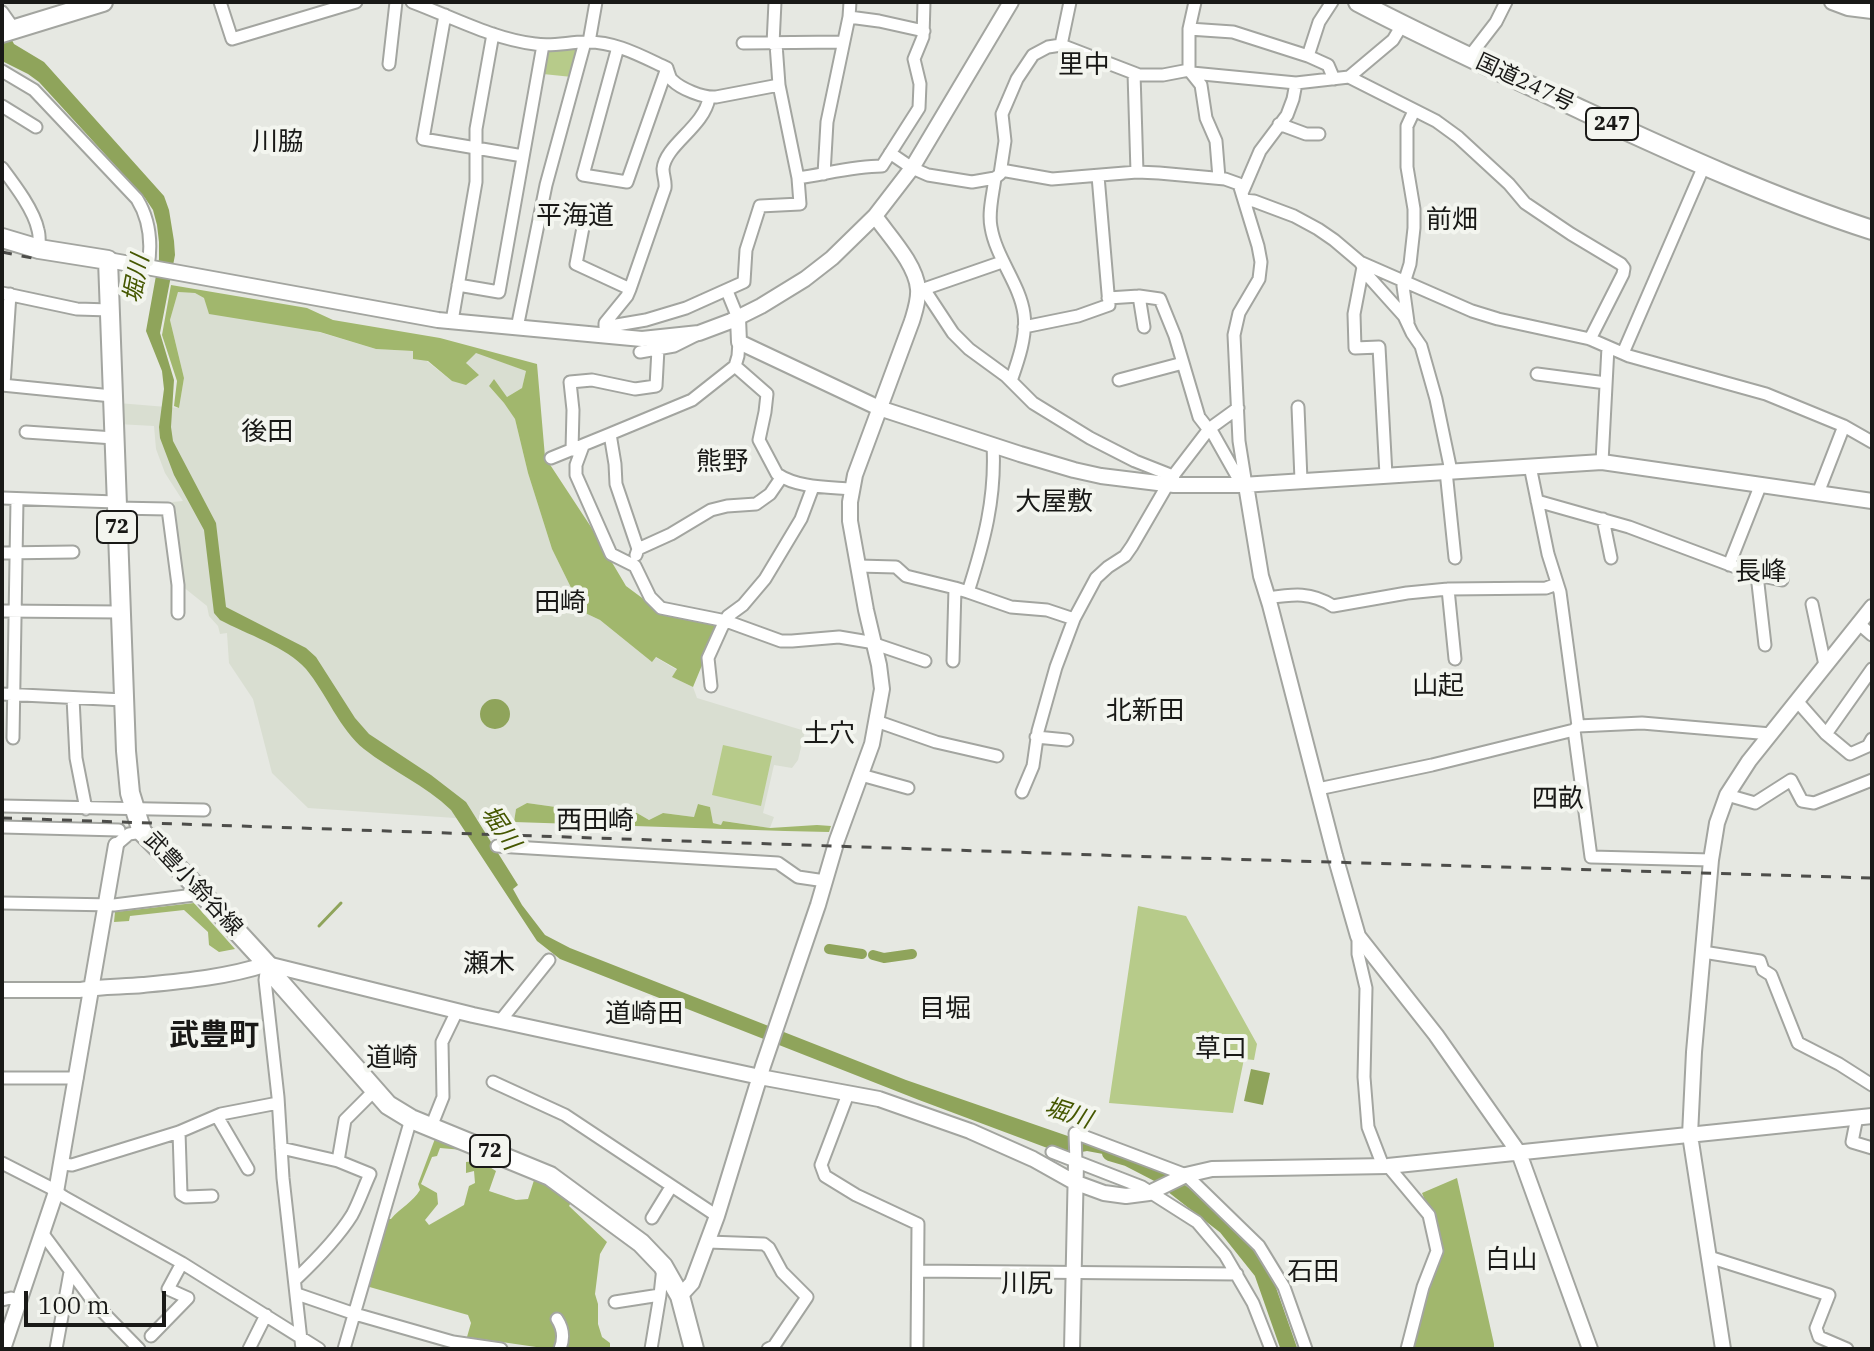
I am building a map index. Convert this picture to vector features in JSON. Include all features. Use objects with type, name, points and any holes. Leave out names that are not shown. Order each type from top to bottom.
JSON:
[{"type":"main road","points":[[8,31],[103,2]]},
{"type":"main road","name":"国道247号","points":[[1358,2],[1704,166],[1752,187],[1872,230]]},
{"type":"main road","points":[[2,238],[39,249],[108,260]]},
{"type":"main road","name":"武豊小鈴谷線","points":[[108,260],[124,700],[131,804],[142,832],[267,964],[388,1105],[411,1119],[550,1176],[641,1243],[663,1266],[680,1296],[694,1349]]},
{"type":"street","points":[[220,2],[232,39],[356,2]]},
{"type":"street","points":[[389,64],[396,2]]},
{"type":"street","points":[[412,2],[425,4],[445,15],[517,41],[543,45],[587,42],[618,47],[667,68],[671,79],[695,94],[709,98],[779,85]]},
{"type":"street","points":[[517,328],[546,185],[596,2]]},
{"type":"street","points":[[709,98],[706,110],[672,150],[663,168],[665,188],[630,289],[605,327],[686,308],[744,282],[746,250],[760,206],[800,204],[798,178],[779,85],[775,2]]},
{"type":"street","points":[[824,174],[827,122],[850,2]]},
{"type":"street","points":[[798,178],[862,166],[882,166],[919,108],[920,84],[914,59],[923,37],[924,2]]},
{"type":"street","points":[[642,348],[699,333],[738,318],[821,267],[875,216],[912,168],[1011,2]]},
{"type":"street","points":[[1061,45],[1070,2]]},
{"type":"street","points":[[1195,2],[1189,29],[1191,71],[1201,85],[1206,118],[1216,141],[1219,178]]},
{"type":"street","points":[[1308,56],[1319,22],[1332,2]]},
{"type":"street","points":[[1469,57],[1496,22],[1506,2]]},
{"type":"street","points":[[1832,2],[1872,11]]},
{"type":"street","points":[[2,12],[8,31]]},
{"type":"street","points":[[445,15],[423,139],[523,156]]},
{"type":"street","points":[[849,17],[924,31]]},
{"type":"street","points":[[1011,381],[1018,361],[1024,314],[993,239],[990,223],[1005,141],[1002,114],[1017,79],[1033,55],[1048,47],[1061,45],[1139,75],[1191,71],[1296,83],[1349,77],[1384,49],[1402,25]]},
{"type":"street","points":[[1189,29],[1233,32],[1308,56],[1328,65],[1334,79]]},
{"type":"street","points":[[452,321],[476,182],[476,129],[493,34]]},
{"type":"street","points":[[743,43],[843,42]]},
{"type":"street","points":[[458,285],[499,292],[543,45]]},
{"type":"street","points":[[618,47],[583,175],[627,182],[667,68]]},
{"type":"street","points":[[2,71],[34,90],[137,199],[150,234],[148,267]]},
{"type":"street","points":[[1134,73],[1137,172]]},
{"type":"street","points":[[1349,77],[1436,121],[1458,137],[1525,203],[1621,264],[1623,274],[1590,339]]},
{"type":"street","points":[[1243,197],[1260,151],[1287,115],[1296,83]]},
{"type":"street","points":[[2,106],[36,127]]},
{"type":"street","points":[[1408,326],[1404,282],[1410,264],[1414,209],[1407,167],[1407,126],[1414,111]]},
{"type":"street","points":[[1279,124],[1306,134],[1319,134]]},
{"type":"street","points":[[890,153],[928,175],[965,182],[979,182],[998,174],[1052,179],[1137,172],[1219,178],[1239,184],[1258,246],[1261,273],[1239,313],[1235,327],[1239,441],[1259,567],[1358,936],[1358,954],[1366,988],[1364,1077],[1368,1127],[1386,1166],[1429,1215],[1437,1251],[1423,1287],[1407,1349]]},
{"type":"street","points":[[1623,353],[1704,166]]},
{"type":"street","points":[[2,168],[34,219],[39,231],[39,249]]},
{"type":"street","points":[[1024,327],[1078,316],[1109,305],[1098,176]]},
{"type":"street","points":[[1243,197],[1318,229],[1352,254],[1404,316],[1421,346],[1436,399],[1449,471],[1455,558]]},
{"type":"street","points":[[875,216],[909,264],[921,289],[953,333],[969,349],[1011,381],[1033,403],[1172,482]]},
{"type":"street","points":[[585,217],[576,264],[630,289]]},
{"type":"street","points":[[108,260],[431,319],[517,328],[642,348],[674,346],[699,333]]},
{"type":"street","points":[[921,289],[1002,262]]},
{"type":"street","points":[[1361,264],[1472,311],[1590,339],[1682,372],[1715,378],[1766,394],[1844,426],[1872,442]]},
{"type":"street","points":[[1361,264],[1354,314],[1355,348],[1379,347],[1386,475]]},
{"type":"street","points":[[680,1296],[692,1283],[708,1242],[837,840],[872,744],[882,689],[850,521],[851,489],[921,289]]},
{"type":"street","points":[[551,458],[692,400],[735,366],[739,342],[738,318],[727,291]]},
{"type":"street","points":[[110,310],[77,309],[6,294],[3,385],[112,396]]},
{"type":"street","points":[[1108,298],[1139,296],[1160,299],[1175,336],[1199,417],[1244,485]]},
{"type":"street","points":[[1139,296],[1144,327]]},
{"type":"street","points":[[642,320],[642,348]]},
{"type":"street","points":[[739,342],[879,408],[1101,476],[1244,485],[1602,462],[1872,501]]},
{"type":"street","points":[[1602,462],[1608,347]]},
{"type":"street","points":[[635,566],[611,554],[576,475],[578,448],[570,382],[592,380],[635,389],[656,386],[658,349]]},
{"type":"street","points":[[1119,380],[1183,363]]},
{"type":"street","points":[[735,366],[767,394],[758,435],[767,459],[781,478],[813,487],[851,489]]},
{"type":"street","points":[[1537,374],[1606,383]]},
{"type":"street","points":[[1022,792],[1033,766],[1036,737],[1056,667],[1074,619],[1096,578],[1125,556],[1209,429],[1238,408]]},
{"type":"street","points":[[1301,480],[1302,414]]},
{"type":"street","points":[[1818,493],[1844,426]]},
{"type":"street","points":[[26,432],[114,438]]},
{"type":"street","points":[[610,434],[616,484],[638,549],[635,566],[650,597],[661,608],[726,621],[786,642],[839,637],[874,644],[925,661]]},
{"type":"street","points":[[968,592],[993,494],[993,445]]},
{"type":"street","points":[[1530,466],[1560,592],[1591,857],[1711,860]]},
{"type":"street","points":[[638,549],[711,510],[756,504],[770,494],[781,478]]},
{"type":"street","points":[[1729,565],[1761,484]]},
{"type":"street","points":[[711,686],[708,658],[728,616],[750,598],[765,579],[801,519],[813,487]]},
{"type":"street","points":[[2,498],[168,509],[178,585],[178,613]]},
{"type":"street","points":[[13,738],[8,694],[8,611],[17,500]]},
{"type":"street","points":[[1537,501],[1603,519],[1757,575],[1782,580]]},
{"type":"street","points":[[1603,519],[1611,558]]},
{"type":"street","points":[[2,553],[73,552]]},
{"type":"street","points":[[858,566],[896,567],[906,576],[1011,607],[1047,610],[1074,619]]},
{"type":"street","points":[[1757,575],[1765,645]]},
{"type":"street","points":[[1268,598],[1288,595],[1318,597],[1333,606],[1407,593],[1448,589],[1546,588],[1557,584]]},
{"type":"street","points":[[953,661],[955,588]]},
{"type":"street","points":[[1448,589],[1455,659]]},
{"type":"street","points":[[1812,604],[1825,665]]},
{"type":"street","points":[[1723,1349],[1690,1135],[1694,1052],[1717,823],[1727,795],[1749,761],[1872,607]]},
{"type":"street","points":[[8,611],[120,612]]},
{"type":"street","points":[[1858,623],[1872,635]]},
{"type":"street","points":[[1826,734],[1872,669]]},
{"type":"street","points":[[8,694],[124,700]]},
{"type":"street","points":[[73,698],[76,758],[86,809]]},
{"type":"street","points":[[1797,701],[1826,734],[1850,754],[1871,745]]},
{"type":"street","points":[[876,721],[936,742],[997,756]]},
{"type":"street","points":[[1318,789],[1432,765],[1576,728],[1642,723],[1771,734]]},
{"type":"street","points":[[1036,737],[1067,740]]},
{"type":"street","points":[[861,775],[908,788]]},
{"type":"street","points":[[1727,795],[1755,803],[1791,780],[1802,801],[1814,803],[1872,780]]},
{"type":"street","points":[[3,1349],[56,1192],[118,837],[131,804]]},
{"type":"street","points":[[2,806],[86,809],[131,804],[204,810]]},
{"type":"street","points":[[2,827],[118,837],[142,832]]},
{"type":"street","points":[[497,846],[778,863],[798,877],[825,881]]},
{"type":"street","points":[[2,903],[106,905],[202,894]]},
{"type":"street","points":[[1358,936],[1436,1035],[1519,1153],[1590,1349]]},
{"type":"street","points":[[1703,952],[1760,961],[1763,970],[1771,975],[1798,1043],[1872,1085]]},
{"type":"street","points":[[501,1020],[549,960]]},
{"type":"street","points":[[267,964],[265,980],[302,1343]]},
{"type":"street","points":[[2,990],[80,990],[146,985],[248,970],[267,964],[457,1011],[760,1077],[879,1099],[970,1131],[1033,1159],[1074,1182],[1115,1195],[1149,1193],[1186,1175],[1212,1169],[1386,1166],[1865,1116]]},
{"type":"street","points":[[431,1127],[443,1097],[442,1042],[457,1011]]},
{"type":"street","points":[[2,1078],[77,1078]]},
{"type":"street","points":[[493,1082],[565,1115],[717,1216]]},
{"type":"street","points":[[338,1161],[345,1120],[374,1091]]},
{"type":"street","points":[[848,1094],[821,1165],[825,1176],[856,1195],[918,1224],[917,1349]]},
{"type":"street","points":[[62,1164],[72,1165],[179,1132],[217,1116],[278,1103]]},
{"type":"street","points":[[217,1116],[248,1169]]},
{"type":"street","points":[[1865,1116],[1852,1142],[1872,1148]]},
{"type":"street","points":[[344,1349],[411,1119]]},
{"type":"street","points":[[179,1132],[181,1194],[186,1197],[212,1196]]},
{"type":"street","points":[[1072,1349],[1075,1133],[1186,1175],[1259,1246],[1284,1287],[1306,1349]]},
{"type":"street","points":[[281,1148],[338,1161],[370,1174],[345,1226],[296,1279]]},
{"type":"street","points":[[1052,1152],[1142,1187],[1197,1222],[1237,1274],[1253,1303],[1271,1349]]},
{"type":"street","points":[[2,1163],[182,1263],[266,1315],[302,1343],[319,1349]]},
{"type":"street","points":[[652,1218],[671,1187]]},
{"type":"street","points":[[43,1234],[95,1304],[139,1349]]},
{"type":"street","points":[[708,1242],[764,1244],[782,1272],[807,1297],[774,1346],[768,1349]]},
{"type":"street","points":[[1709,1257],[1829,1295],[1816,1328],[1819,1337],[1847,1349]]},
{"type":"street","points":[[151,1336],[188,1298],[168,1289],[182,1263]]},
{"type":"street","points":[[651,1349],[663,1266]]},
{"type":"street","points":[[918,1271],[1237,1274]]},
{"type":"street","points":[[56,1349],[70,1272]]},
{"type":"street","points":[[297,1294],[453,1342],[501,1349]]},
{"type":"street","points":[[615,1302],[660,1295]]},
{"type":"street","points":[[2,1300],[11,1298],[20,1301]]},
{"type":"street","points":[[249,1349],[266,1315]]},
{"type":"street","points":[[557,1319],[563,1337],[560,1349]]},
{"type":"shaded area","points":[[2,21],[14,44],[44,62],[164,196],[175,255],[160,333],[174,380],[173,441],[216,523],[226,607],[306,648],[316,657],[355,718],[369,734],[466,802],[518,885],[513,889],[522,905],[545,935],[570,948],[906,1080],[1140,1161],[1087,1151],[1066,1155],[560,959],[537,941],[451,810],[355,741],[298,661],[220,620],[214,613],[204,530],[174,475],[160,438],[164,389],[162,371],[146,331],[159,259],[153,210],[39,82],[2,61]]},
{"type":"shaded area","points":[[579,49],[572,77],[543,74],[546,54],[550,51]]},
{"type":"shaded area","points":[[171,285],[307,308],[333,320],[440,338],[537,364],[545,457],[626,586],[661,612],[715,625],[693,687],[672,677],[677,669],[656,657],[652,662],[600,620],[583,612],[552,549],[515,419],[489,386],[494,379],[507,397],[522,388],[526,371],[476,353],[466,363],[479,375],[466,385],[452,381],[428,361],[413,359],[413,351],[376,349],[320,332],[209,314],[204,298],[195,293],[178,292],[170,320],[184,378],[179,408],[174,406],[177,381],[162,335]]},
{"type":"shaded area","points":[[178,292],[195,293],[376,349],[414,351],[452,381],[476,352],[526,371],[522,388],[507,397],[494,379],[489,386],[515,419],[552,549],[583,612],[600,620],[651,661],[655,657],[677,670],[673,677],[693,687],[697,698],[805,731],[798,760],[792,768],[774,765],[763,813],[774,817],[770,828],[724,821],[721,826],[713,823],[710,807],[699,804],[694,817],[663,813],[649,820],[637,813],[592,808],[585,811],[527,803],[516,809],[514,822],[308,808],[272,773],[253,699],[229,663],[227,633],[220,634],[207,606],[182,586],[172,502],[183,501],[165,473],[156,449],[154,426],[117,424],[118,403],[179,408],[184,378],[170,320]]},
{"type":"shaded area","points":[[495,699],[506,703],[510,714],[506,725],[495,729],[484,725],[480,714],[484,703]]},
{"type":"shaded area","points":[[723,745],[772,756],[761,806],[712,795]]},
{"type":"shaded area","points":[[527,803],[584,811],[591,808],[637,813],[649,820],[663,813],[694,817],[698,804],[710,807],[713,823],[721,825],[723,821],[770,828],[831,826],[829,832],[514,822],[516,809]]},
{"type":"shaded area","points":[[194,903],[235,949],[219,952],[209,945],[208,932],[184,910],[130,916],[129,921],[114,922],[115,912]]},
{"type":"shaded area","points":[[1138,906],[1186,916],[1257,1044],[1254,1060],[1244,1059],[1233,1113],[1109,1103]]},
{"type":"shaded area","points":[[1251,1069],[1270,1073],[1263,1105],[1244,1101]]},
{"type":"shaded area","points":[[436,1136],[464,1146],[463,1150],[440,1148],[437,1156],[432,1157],[421,1184],[437,1193],[438,1204],[425,1220],[429,1225],[464,1205],[469,1186],[475,1183],[474,1171],[466,1173],[466,1162],[476,1161],[480,1153],[491,1157],[488,1166],[496,1171],[489,1191],[516,1200],[528,1199],[535,1177],[573,1199],[569,1206],[607,1242],[600,1254],[595,1294],[598,1324],[602,1337],[610,1343],[610,1349],[550,1349],[467,1337],[471,1323],[468,1315],[366,1286],[385,1219],[391,1219],[420,1190],[418,1184]]},
{"type":"shaded area","points":[[1457,1178],[1494,1349],[1410,1349],[1442,1244],[1422,1193]]},
{"type":"waterway","points":[[319,926],[341,903]]},
{"type":"waterway","points":[[829,949],[862,954]]},
{"type":"waterway","points":[[873,955],[884,958],[912,954]]},
{"type":"waterway","name":"堀川","points":[[1110,1153],[1158,1174],[1226,1227],[1262,1272],[1289,1349]]},
{"type":"railway","points":[[2,252],[37,259]]},
{"type":"railway","points":[[2,818],[1872,878]]},
{"type":"district","name":"里中","points":[[1084,65]]},
{"type":"district","name":"川脇","points":[[278,142]]},
{"type":"district","name":"平海道","points":[[575,216]]},
{"type":"district","name":"前畑","points":[[1452,220]]},
{"type":"district","name":"後田","points":[[267,432]]},
{"type":"district","name":"熊野","points":[[722,462]]},
{"type":"district","name":"大屋敷","points":[[1054,502]]},
{"type":"district","name":"長峰","points":[[1761,572]]},
{"type":"district","name":"田崎","points":[[560,603]]},
{"type":"district","name":"山起","points":[[1438,686]]},
{"type":"district","name":"北新田","points":[[1145,711]]},
{"type":"district","name":"土穴","points":[[829,734]]},
{"type":"district","name":"四畝","points":[[1558,799]]},
{"type":"district","name":"西田崎","points":[[595,821]]},
{"type":"district","name":"瀬木","points":[[489,964]]},
{"type":"district","name":"目堀","points":[[945,1009]]},
{"type":"district","name":"道崎田","points":[[644,1014]]},
{"type":"district","name":"武豊町","points":[[214,1036]]},
{"type":"district","name":"草口","points":[[1221,1049]]},
{"type":"district","name":"道崎","points":[[392,1058]]},
{"type":"district","name":"白山","points":[[1511,1260]]},
{"type":"district","name":"石田","points":[[1313,1272]]},
{"type":"district","name":"川尻","points":[[1027,1284]]}]
